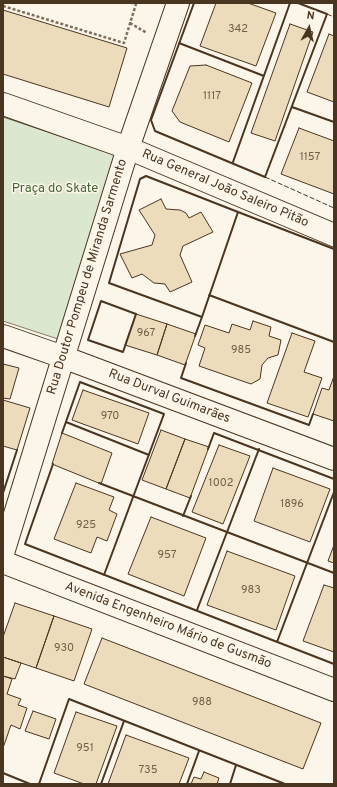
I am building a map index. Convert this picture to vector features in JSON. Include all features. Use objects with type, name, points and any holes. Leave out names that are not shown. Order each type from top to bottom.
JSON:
[{"type":"street","name":"Rua Doutor Pompeu de Miranda Sarmento","points":[[3,553],[128,148],[178,3]]},
{"type":"street","name":"Rua General João Saleiro Pitão","points":[[3,104],[128,148],[334,235]]},
{"type":"street","name":"Rua Durval Guimarães","points":[[3,336],[63,357],[334,459]]},
{"type":"street","name":"Avenida Engenheiro Mário de Gusmão","points":[[3,562],[334,690]]},
{"type":"path","points":[[3,6],[124,43],[136,4],[132,3]]},
{"type":"green space","name":"Praça do Skate","points":[[3,117],[120,156],[61,340],[3,321]]},
{"type":"building","points":[[216,3],[248,3],[276,13],[256,66],[200,46]]},
{"type":"building","points":[[3,10],[127,48],[109,107],[3,74]]},
{"type":"building","points":[[290,24],[313,32],[275,141],[251,133]]},
{"type":"building","points":[[329,34],[334,36],[334,102],[307,92]]},
{"type":"building","points":[[206,65],[252,83],[229,142],[180,122],[172,111],[190,66]]},
{"type":"building","points":[[299,128],[334,141],[334,194],[281,174]]},
{"type":"building","points":[[161,199],[166,209],[180,210],[186,213],[189,218],[201,212],[213,232],[183,246],[180,255],[192,282],[170,292],[165,284],[154,283],[142,274],[132,278],[120,254],[152,245],[155,235],[139,210]]},
{"type":"building","points":[[136,314],[167,324],[157,355],[125,345]]},
{"type":"building","points":[[253,321],[271,327],[269,336],[281,340],[278,355],[268,358],[262,365],[260,379],[251,384],[199,366],[205,348],[198,345],[205,325],[229,333],[232,324],[250,330]]},
{"type":"building","points":[[167,324],[196,334],[185,365],[157,355]]},
{"type":"building","points":[[292,333],[315,341],[304,372],[322,378],[308,417],[267,403]]},
{"type":"building","points":[[3,364],[19,368],[10,399],[3,398]]},
{"type":"building","points":[[334,376],[334,421],[313,414],[322,388],[329,390]]},
{"type":"building","points":[[83,390],[149,413],[138,444],[72,420]]},
{"type":"building","points":[[3,400],[30,408],[17,450],[3,446]]},
{"type":"building","points":[[161,430],[185,439],[166,489],[142,480]]},
{"type":"building","points":[[62,433],[112,453],[101,484],[52,464]]},
{"type":"building","points":[[185,439],[209,447],[190,498],[166,489]]},
{"type":"building","points":[[219,445],[250,456],[223,524],[192,512]]},
{"type":"building","points":[[273,468],[330,489],[310,542],[254,521]]},
{"type":"building","points":[[76,483],[114,497],[109,510],[117,514],[107,541],[97,537],[91,553],[54,539]]},
{"type":"building","points":[[151,517],[206,538],[184,596],[128,574]]},
{"type":"building","points":[[334,545],[334,563],[328,561]]},
{"type":"building","points":[[227,551],[295,576],[276,630],[207,605]]},
{"type":"building","points":[[324,585],[334,588],[334,652],[303,641]]},
{"type":"building","points":[[15,603],[54,616],[36,668],[3,657],[3,637]]},
{"type":"building","points":[[54,616],[92,629],[74,681],[36,668]]},
{"type":"building","points":[[102,638],[321,723],[303,769],[84,684]]},
{"type":"building","points":[[3,657],[21,663],[15,679],[3,676]]},
{"type":"building","points":[[3,676],[12,679],[7,694],[21,699],[18,705],[27,708],[20,729],[11,725],[3,748]]},
{"type":"building","points":[[33,711],[56,719],[49,739],[25,731]]},
{"type":"building","points":[[76,712],[117,726],[96,784],[84,784],[54,773]]},
{"type":"building","points":[[126,735],[189,758],[179,784],[108,784]]},
{"type":"building","points":[[204,772],[219,778],[217,784],[191,784],[194,777],[201,779]]},
{"type":"fence","points":[[327,14],[334,17]]},
{"type":"fence","points":[[265,177],[334,208]]},
{"type":"wall","points":[[194,3],[151,120],[155,131],[265,177],[327,14],[298,3]]},
{"type":"wall","points":[[233,162],[290,3]]},
{"type":"wall","points":[[179,43],[264,76]]},
{"type":"wall","points":[[292,107],[334,122]]},
{"type":"wall","points":[[146,176],[238,212],[202,317],[109,283],[140,179],[146,176]]},
{"type":"wall","points":[[238,212],[334,249]]},
{"type":"wall","points":[[209,295],[334,342]]},
{"type":"wall","points":[[101,301],[136,314],[123,352],[88,340],[101,301]]},
{"type":"wall","points":[[195,336],[202,317]]},
{"type":"wall","points":[[186,363],[181,378],[309,425],[313,414]]},
{"type":"wall","points":[[62,433],[80,382],[164,414],[104,575]]},
{"type":"wall","points":[[66,422],[149,455]]},
{"type":"wall","points":[[208,449],[214,433],[334,479]]},
{"type":"wall","points":[[197,610],[259,449]]},
{"type":"wall","points":[[3,493],[17,450]]},
{"type":"wall","points":[[53,464],[25,544],[334,664]]},
{"type":"wall","points":[[99,483],[334,573]]},
{"type":"wall","points":[[277,642],[334,492]]},
{"type":"wall","points":[[183,516],[191,496]]},
{"type":"wall","points":[[39,784],[69,699],[285,784]]},
{"type":"wall","points":[[101,784],[124,721]]},
{"type":"wall","points":[[187,784],[199,751]]},
{"type":"wall","points":[[230,784],[236,765]]},
{"type":"wall","points":[[3,773],[30,784]]}]
